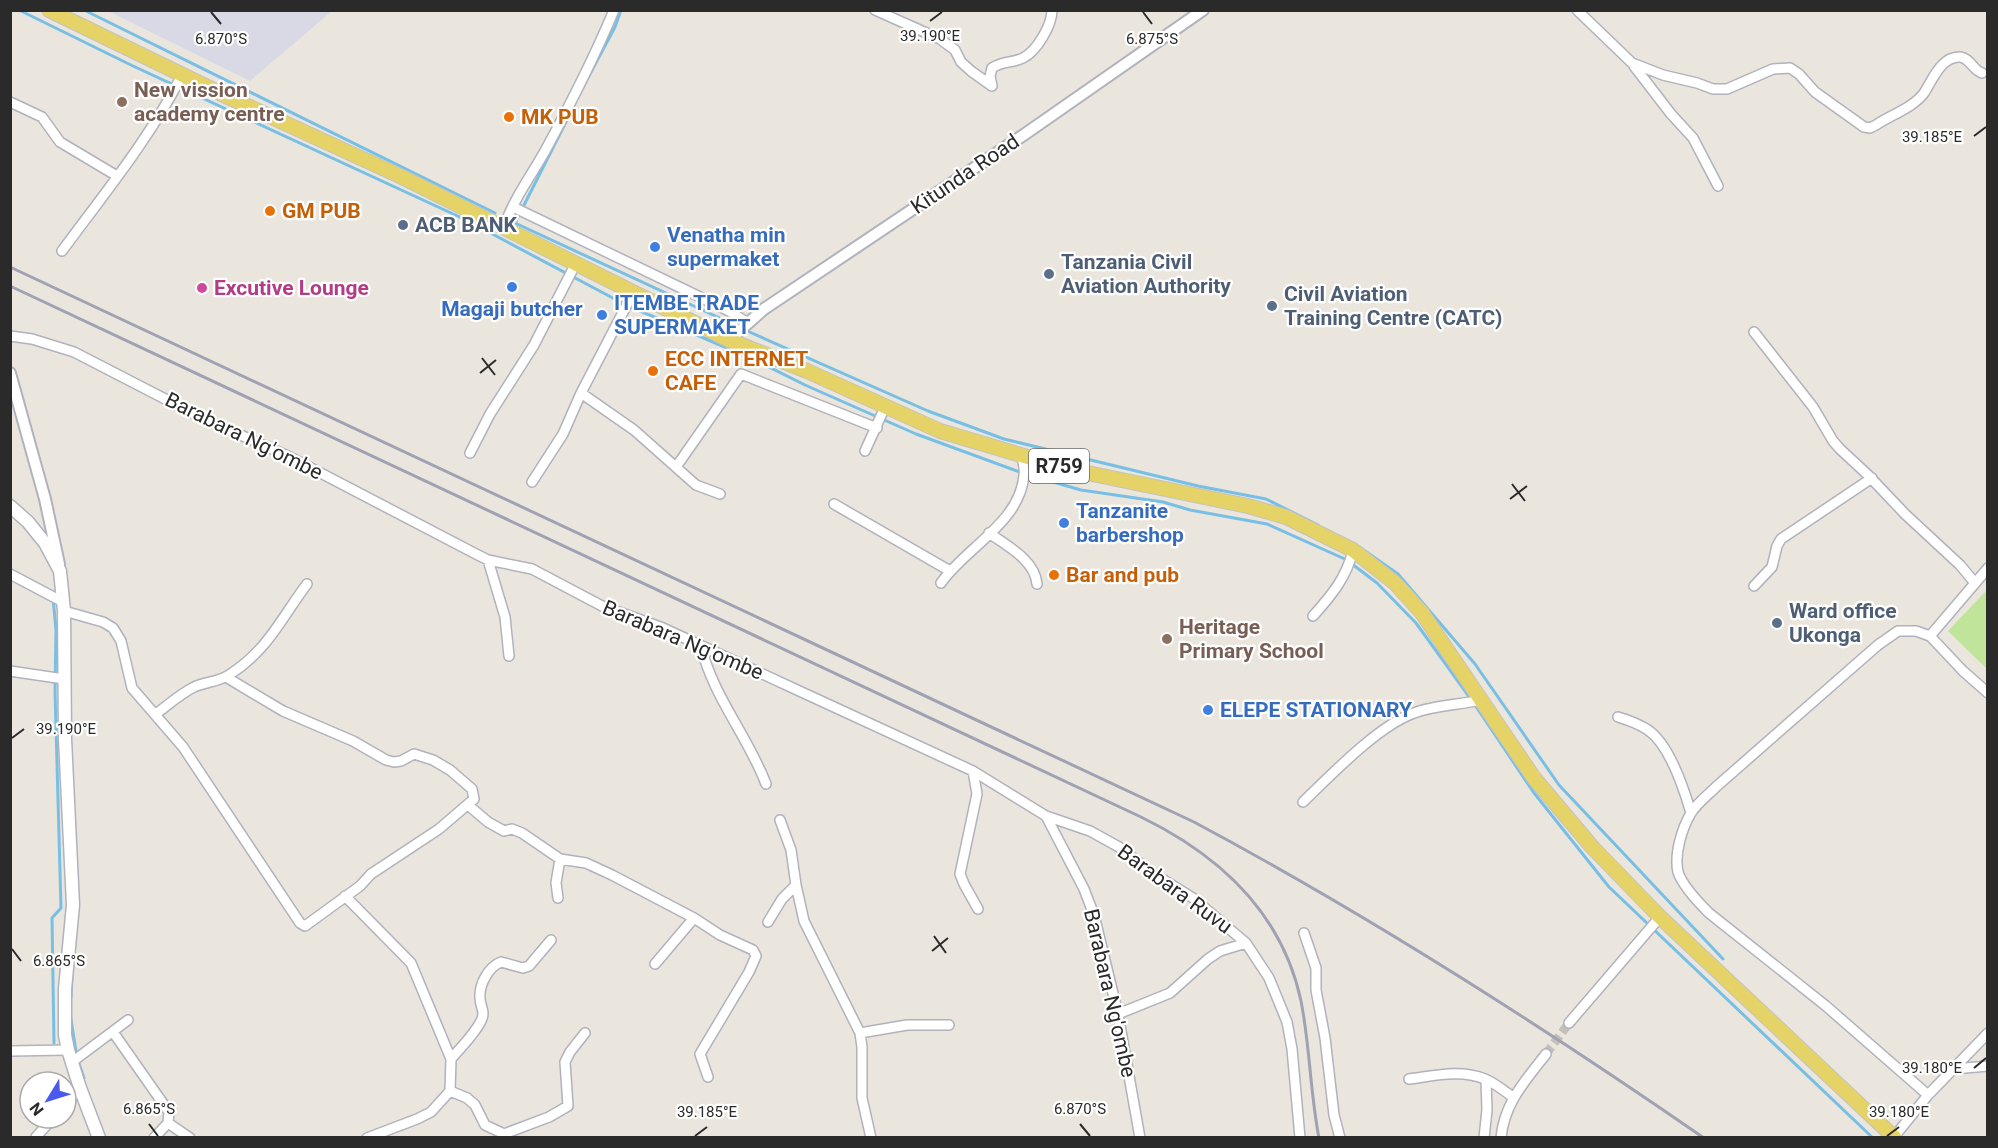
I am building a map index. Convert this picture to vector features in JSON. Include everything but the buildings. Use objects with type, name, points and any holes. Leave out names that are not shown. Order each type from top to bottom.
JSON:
[{"type":"main road","name":"R759","points":[[49,10],[182,75],[327,141],[729,340],[940,431],[1068,469],[1248,506],[1286,517],[1353,550],[1395,584],[1422,613],[1534,778],[1564,816],[1660,917],[1894,1137]]},
{"type":"main road","points":[[10,506],[28,522],[45,543],[60,571],[64,607],[64,679],[73,905],[65,989],[65,1035],[80,1089],[99,1137]]},
{"type":"street","points":[[504,227],[578,87],[614,10]]},
{"type":"street","points":[[875,10],[940,39],[955,50],[960,62],[992,86],[990,76],[992,68],[998,63],[1023,58],[1034,50],[1052,17],[1052,10]]},
{"type":"street","name":"Kitunda Road","points":[[729,340],[764,309],[1044,121],[1203,10]]},
{"type":"street","points":[[1576,10],[1632,63],[1671,114],[1693,138],[1718,186]]},
{"type":"street","points":[[1632,63],[1664,75],[1721,90],[1765,71],[1790,68],[1834,107],[1856,123],[1870,128],[1922,95],[1943,64],[1950,59],[1959,57],[1968,60],[1977,71],[1983,73]]},
{"type":"street","points":[[62,251],[153,128],[182,75]]},
{"type":"street","points":[[10,102],[42,117],[60,142],[117,176]]},
{"type":"street","points":[[513,207],[748,322]]},
{"type":"street","points":[[470,453],[490,414],[534,345],[576,263]]},
{"type":"street","points":[[532,482],[563,434],[581,393],[633,293]]},
{"type":"street","points":[[1754,332],[1813,407],[1833,441],[1905,514],[1960,565],[1975,583]]},
{"type":"street","name":"Barabara Ng'ombe","points":[[10,336],[32,339],[74,352],[202,418],[310,467],[488,560],[532,569],[602,606],[663,628],[973,771],[1046,816],[1089,902],[1118,1014],[1140,1137]]},
{"type":"street","points":[[10,373],[45,499],[60,571]]},
{"type":"street","points":[[676,467],[741,374],[877,428]]},
{"type":"street","points":[[581,393],[634,430],[696,485],[720,494]]},
{"type":"street","points":[[865,451],[885,407]]},
{"type":"street","points":[[941,583],[950,571],[1005,518],[1016,503],[1025,474],[1022,457]]},
{"type":"street","points":[[1754,586],[1772,567],[1781,539],[1872,478]]},
{"type":"street","points":[[834,504],[950,571]]},
{"type":"street","points":[[990,533],[1029,565],[1036,574],[1037,584]]},
{"type":"street","points":[[1313,616],[1335,591],[1350,563],[1353,550]]},
{"type":"street","points":[[488,560],[505,617],[509,656]]},
{"type":"street","points":[[1930,636],[1988,568]]},
{"type":"street","points":[[10,574],[64,607],[103,621],[113,628],[121,641],[132,688],[183,747],[210,784],[300,923],[305,926],[360,886],[371,874],[439,829],[468,805],[474,795],[472,789],[450,770],[433,760],[414,754],[401,761],[386,760],[353,741],[283,711],[226,677]]},
{"type":"street","points":[[156,714],[178,696],[196,686],[226,677],[261,651],[307,584]]},
{"type":"street","points":[[1928,1095],[1826,1006],[1709,913],[1697,901],[1678,873],[1677,854],[1691,813],[1717,786],[1878,645],[1898,631],[1916,631],[1930,636],[1963,671],[1988,693]]},
{"type":"street","points":[[701,646],[714,687],[740,731],[766,784]]},
{"type":"street","points":[[10,671],[64,679]]},
{"type":"street","points":[[1303,802],[1356,752],[1400,718],[1422,710],[1481,700]]},
{"type":"street","points":[[1618,717],[1646,728],[1658,740],[1683,783],[1691,813]]},
{"type":"street","points":[[973,771],[977,794],[960,874],[978,909]]},
{"type":"street","points":[[468,805],[488,822],[504,831],[512,829],[522,833],[560,859],[585,863],[594,867],[694,918],[720,935],[753,950],[756,956],[749,972],[700,1054],[708,1077]]},
{"type":"street","name":"Barabara Ruvu","points":[[1046,816],[1090,831],[1119,847],[1151,872],[1193,898],[1230,927],[1246,944],[1269,978],[1287,1023],[1292,1049],[1300,1137]]},
{"type":"street","points":[[780,820],[791,850],[796,885],[808,930],[860,1033],[862,1098],[871,1137]]},
{"type":"street","points":[[558,898],[556,883],[560,859]]},
{"type":"street","points":[[768,922],[782,899],[796,885]]},
{"type":"street","points":[[345,896],[411,963],[451,1059],[450,1091],[431,1112],[367,1137]]},
{"type":"street","points":[[1569,1023],[1660,917]]},
{"type":"street","points":[[655,964],[694,918]]},
{"type":"street","points":[[1304,933],[1316,968],[1316,990],[1325,1038],[1334,1115],[1340,1137]]},
{"type":"street","points":[[451,1059],[481,1021],[484,1011],[480,997],[481,987],[493,966],[501,962],[523,968],[529,966],[551,940]]},
{"type":"street","points":[[1118,1014],[1170,993],[1220,951],[1246,944]]},
{"type":"street","points":[[10,1052],[70,1056],[113,1032],[128,1020]]},
{"type":"street","points":[[860,1033],[907,1025],[949,1026]]},
{"type":"street","points":[[113,1032],[169,1113],[168,1123],[154,1137]]},
{"type":"street","points":[[450,1091],[467,1098],[478,1108],[485,1125],[505,1136],[568,1106],[565,1062],[585,1033]]},
{"type":"street","points":[[1894,1137],[1928,1095],[1988,1033]]},
{"type":"street","points":[[1501,1137],[1502,1122],[1513,1097],[1546,1054]]},
{"type":"street","points":[[1954,1069],[1988,1066]]},
{"type":"street","points":[[1409,1079],[1464,1074],[1486,1080],[1513,1097]]},
{"type":"street","points":[[1484,1137],[1487,1110],[1486,1080]]},
{"type":"street","points":[[168,1123],[190,1137]]},
{"type":"shaded area","points":[[108,11],[332,11],[250,81]]},
{"type":"green space","points":[[1987,590],[1987,669],[1948,631]]},
{"type":"waterway","points":[[19,10],[133,66],[464,219],[626,305],[753,359],[805,385],[916,434],[1025,474],[1081,490],[1163,502],[1190,510],[1267,524],[1347,560]]},
{"type":"waterway","points":[[84,10],[495,213]]},
{"type":"waterway","points":[[583,87],[615,27],[621,10]]},
{"type":"waterway","points":[[574,106],[515,223],[739,327]]},
{"type":"waterway","points":[[745,330],[928,411],[1004,439],[1198,486],[1266,499],[1318,525]]},
{"type":"waterway","points":[[1358,546],[1398,574],[1475,664],[1559,785],[1723,959]]},
{"type":"waterway","points":[[1352,564],[1377,583],[1416,623],[1534,793],[1609,887],[1873,1138]]},
{"type":"waterway","points":[[53,598],[56,630],[55,691],[61,908],[52,918],[54,1043]]},
{"type":"waterway","points":[[71,997],[72,977]]},
{"type":"waterway","points":[[71,1019],[77,1058],[84,1078]]},
{"type":"tunnel","points":[[1546,1054],[1569,1023]]},
{"type":"railway","points":[[10,267],[1194,822],[1325,895],[1453,972],[1704,1138]]},
{"type":"railway","points":[[10,286],[1141,817],[1196,849],[1221,868],[1263,914],[1279,940],[1292,969],[1304,1018],[1319,1138]]},
{"type":"place","name":"New vission academy centre","points":[[122,102]]},
{"type":"place","name":"MK PUB","points":[[509,117]]},
{"type":"place","name":"GM PUB","points":[[270,211]]},
{"type":"place","name":"ACB BANK","points":[[403,225]]},
{"type":"place","name":"Venatha min supermaket","points":[[655,247]]},
{"type":"place","name":"Tanzania Civil Aviation Authority","points":[[1049,274]]},
{"type":"place","name":"Magaji butcher","points":[[512,287]]},
{"type":"place","name":"Excutive Lounge","points":[[202,288]]},
{"type":"place","name":"Civil Aviation Training Centre (CATC)","points":[[1272,306]]},
{"type":"place","name":"ITEMBE TRADE SUPERMAKET","points":[[602,315]]},
{"type":"place","name":"ECC INTERNET CAFE","points":[[653,371]]},
{"type":"place","name":"Tanzanite barbershop","points":[[1064,523]]},
{"type":"place","name":"Bar and pub","points":[[1054,575]]},
{"type":"place","name":"Ward office Ukonga","points":[[1777,623]]},
{"type":"place","name":"Heritage Primary School","points":[[1167,639]]},
{"type":"place","name":"ELEPE STATIONARY","points":[[1208,710]]}]
